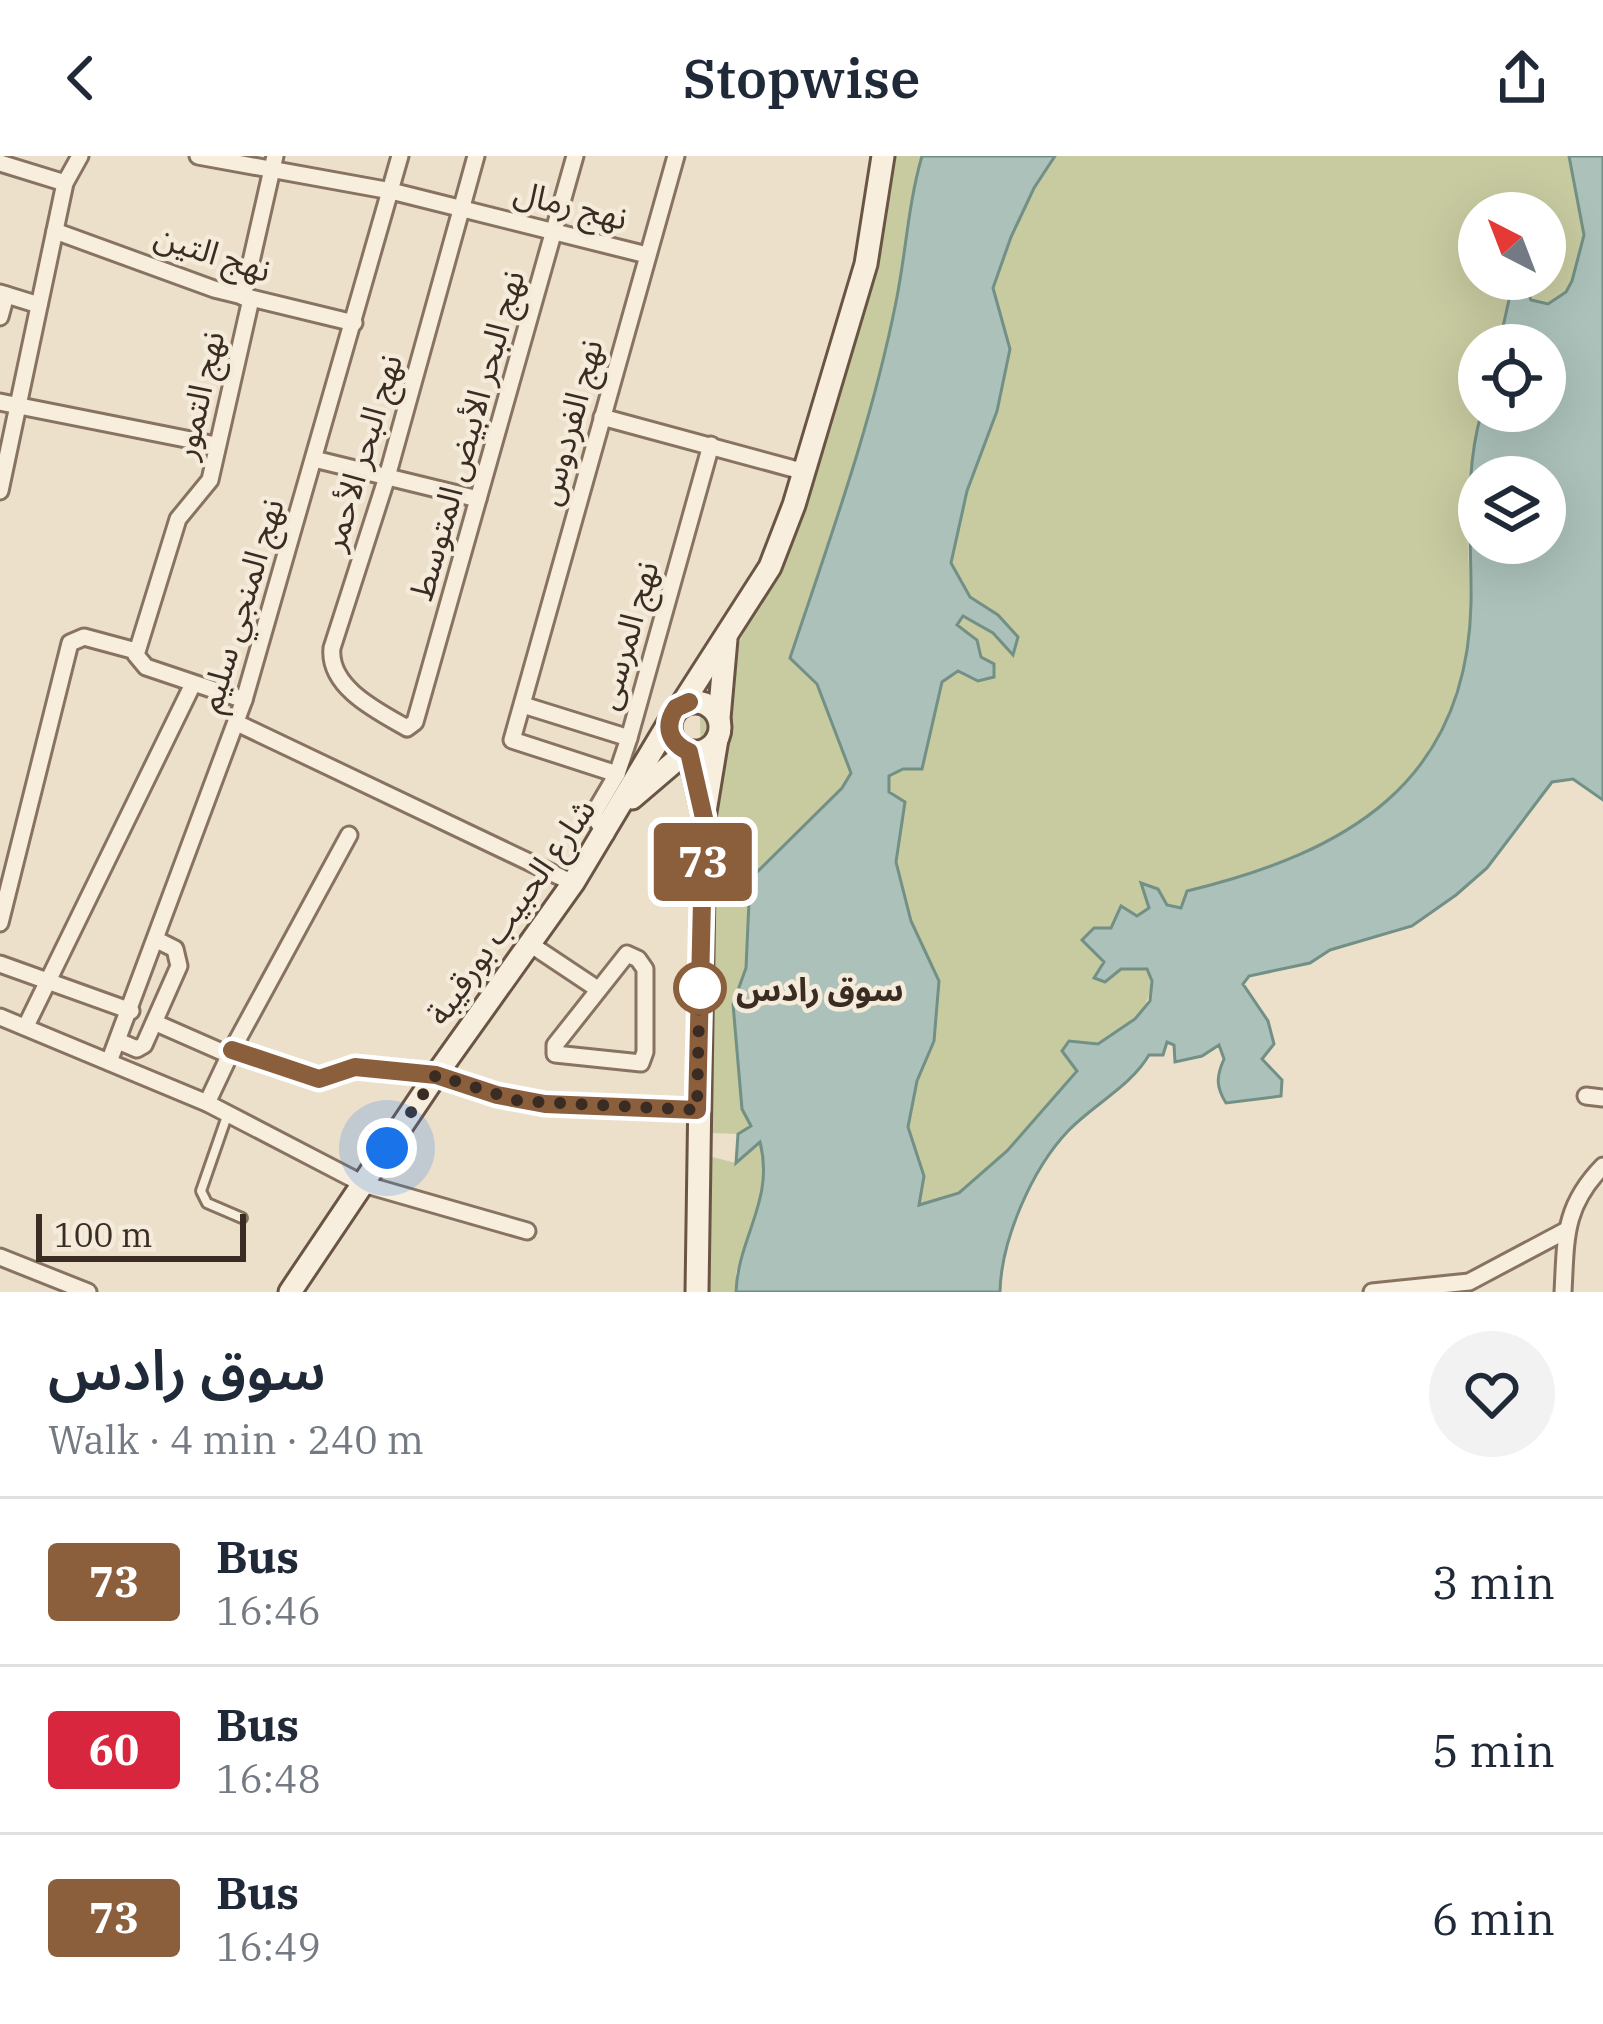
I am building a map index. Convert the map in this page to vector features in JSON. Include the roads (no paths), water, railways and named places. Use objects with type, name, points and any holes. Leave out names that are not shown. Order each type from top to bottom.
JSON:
[{"type":"street","points":[[0,490],[65,183],[80,156]]},
{"type":"street","name":"نهج رمال","points":[[197,156],[273,163],[647,255]]},
{"type":"street","name":"نهج المنجي سليم","points":[[109,1061],[237,723],[400,156]]},
{"type":"street","name":"نهج البحر الأحمر","points":[[410,728],[342,683],[332,670],[332,648],[386,477],[476,156]]},
{"type":"street","name":"نهج البحر الأبيض المتوسط","points":[[410,728],[575,156]]},
{"type":"street","name":"نهج الفردوس","points":[[523,705],[676,156]]},
{"type":"street","name":"شارع الحبيب بورقيبة","points":[[290,1292],[436,1075],[574,883],[770,567],[805,472],[866,264],[883,156]]},
{"type":"street","points":[[0,163],[65,183]]},
{"type":"street","name":"نهج التمور","points":[[136,651],[178,518],[210,480],[273,163]]},
{"type":"street","name":"نهج التين","points":[[55,231],[247,298],[354,323]]},
{"type":"street","points":[[0,317],[3,294],[39,305]]},
{"type":"street","points":[[0,402],[216,446]]},
{"type":"street","points":[[602,417],[805,472]]},
{"type":"street","name":"نهج المرسى","points":[[606,834],[593,815],[617,774],[629,738],[711,445]]},
{"type":"street","points":[[314,459],[478,499]]},
{"type":"street","name":"شارع الحبيب بورقيبة","points":[[704,818],[726,632]]},
{"type":"street","points":[[0,923],[70,643],[84,637],[136,651],[142,666],[244,700]]},
{"type":"street","points":[[26,1027],[193,684]]},
{"type":"street","points":[[688,752],[706,750],[718,729],[704,703],[676,712],[673,741],[688,752],[704,818],[697,1292]]},
{"type":"street","points":[[617,774],[512,740],[523,705],[629,738]]},
{"type":"street","points":[[237,723],[574,883]]},
{"type":"street","name":"شارع الحبيب بورقيبة","points":[[622,806],[688,752]]},
{"type":"street","points":[[207,1103],[349,835]]},
{"type":"street","points":[[118,1041],[140,1048],[156,1023],[179,957],[157,940]]},
{"type":"street","points":[[530,944],[596,988]]},
{"type":"street","points":[[632,956],[642,963],[646,1005],[641,1063],[628,1065],[554,1052],[554,1045],[596,988],[622,957],[632,956]]},
{"type":"street","points":[[0,964],[131,1011]]},
{"type":"street","points":[[0,1017],[207,1103],[363,1184],[526,1231]]},
{"type":"street","points":[[156,1023],[230,1053],[319,1079],[350,1067],[436,1075],[532,1103],[697,1110]]},
{"type":"street","points":[[1563,1292],[1573,1203],[1603,1166]]},
{"type":"street","points":[[1372,1292],[1468,1287],[1567,1230]]},
{"type":"street","points":[[0,1257],[86,1292]]},
{"type":"lane","points":[[227,1114],[201,1191],[207,1204],[242,1218]]},
{"type":"water","points":[[922,156],[1055,156],[1034,188],[993,288],[1010,349],[997,411],[967,491],[951,563],[970,597],[998,615],[1018,637],[1013,655],[993,633],[963,616],[957,625],[977,640],[981,657],[994,664],[994,677],[978,681],[958,671],[942,682],[922,769],[903,769],[889,776],[889,792],[905,802],[896,862],[911,921],[939,981],[934,1041],[917,1081],[908,1127],[924,1176],[919,1205],[959,1193],[1007,1151],[1077,1071],[1062,1051],[1069,1041],[1098,1044],[1135,1019],[1150,1001],[1152,981],[1147,969],[1121,969],[1105,982],[1094,978],[1104,962],[1082,940],[1094,928],[1111,928],[1121,906],[1137,916],[1149,908],[1141,883],[1158,889],[1167,905],[1181,908],[1187,891],[1297,855],[1345,831],[1387,801],[1421,764],[1447,719],[1464,666],[1471,564],[1566,564],[1566,456],[1473,456],[1477,432],[1566,432],[1566,324],[1504,324],[1509,300],[1548,304],[1566,300],[1584,235],[1569,156],[1603,156],[1603,800],[1573,779],[1552,782],[1487,868],[1412,926],[1330,950],[1310,963],[1249,976],[1243,984],[1268,1021],[1274,1044],[1262,1059],[1282,1080],[1281,1096],[1226,1103],[1218,1082],[1224,1059],[1219,1045],[1202,1056],[1175,1062],[1174,1045],[1167,1042],[1163,1055],[1149,1055],[1132,1077],[1068,1131],[1042,1165],[1012,1228],[1000,1292],[736,1292],[763,1182],[760,1142],[736,1163],[738,1134],[751,1126],[742,1109],[733,1004],[746,968],[750,879],[842,788],[851,773],[817,684],[790,658],[875,392],[896,302]]},
{"type":"place","name":"سوق رادس","points":[[700,988]]}]
